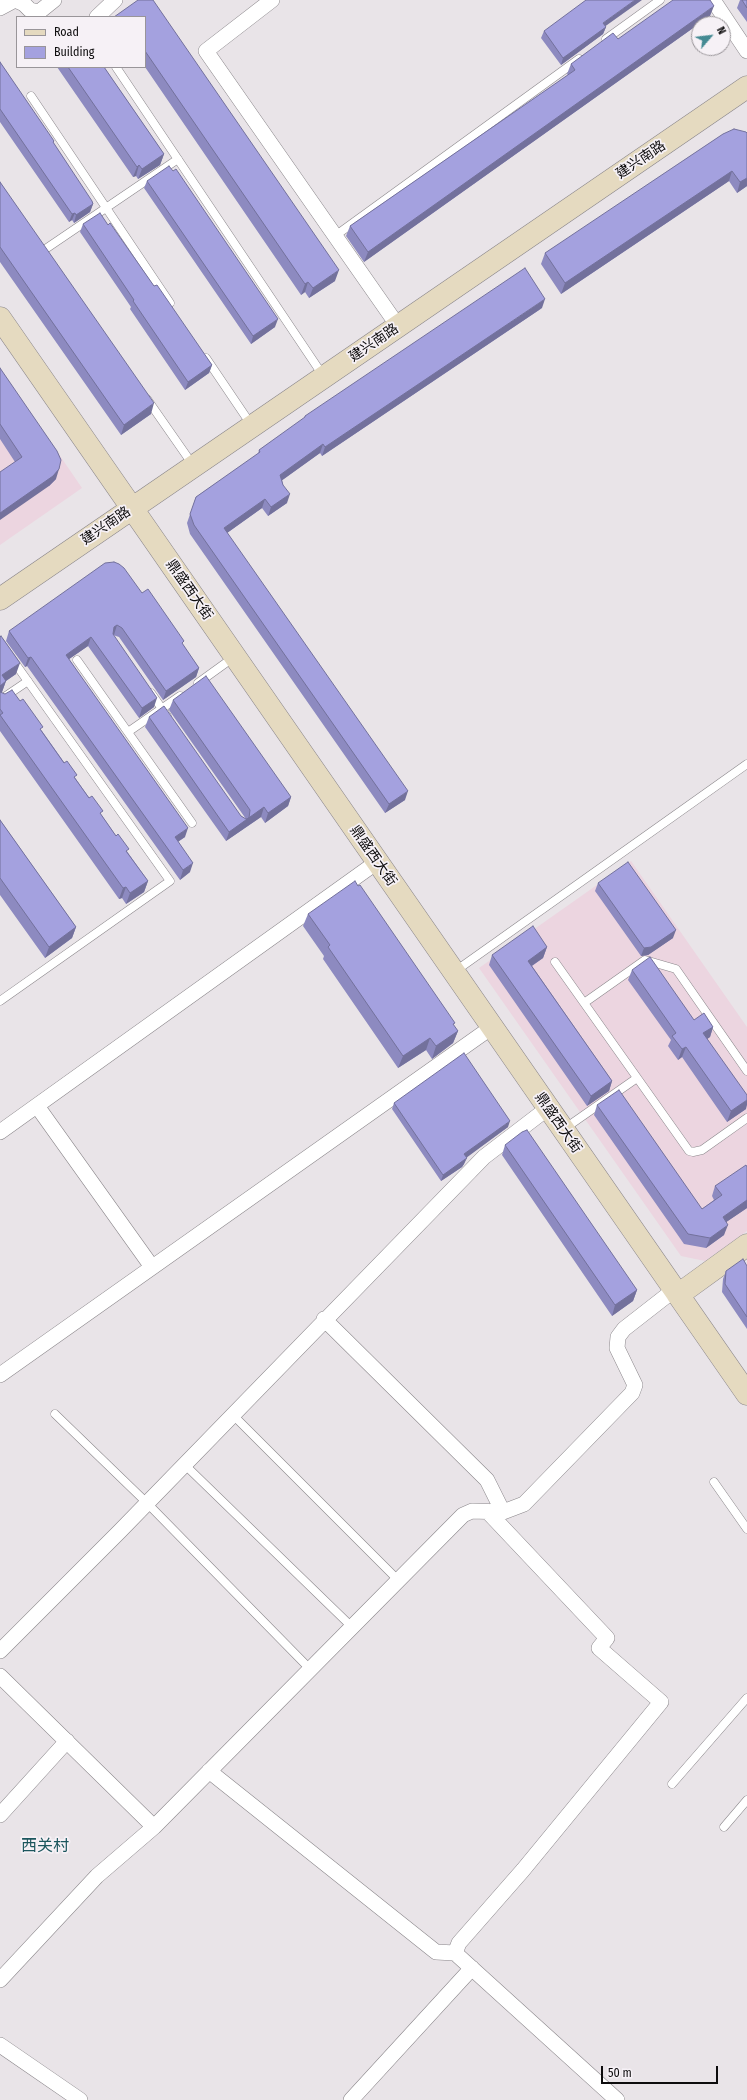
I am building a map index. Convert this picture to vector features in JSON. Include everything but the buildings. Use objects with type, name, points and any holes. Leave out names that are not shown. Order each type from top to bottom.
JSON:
[{"type":"main road","name":"建兴南路","points":[[4,594],[746,89]]},
{"type":"main road","name":"鼎盛西大街","points":[[0,318],[747,1394]]},
{"type":"main road","points":[[676,1292],[747,1245]]},
{"type":"street","points":[[0,8],[15,0],[24,4],[30,10],[39,12],[54,0]]},
{"type":"street","points":[[98,16],[115,0]]},
{"type":"street","points":[[272,0],[206,51],[398,326]]},
{"type":"street","points":[[713,0],[747,51]]},
{"type":"street","points":[[0,1132],[378,862]]},
{"type":"street","points":[[0,1375],[492,1027]]},
{"type":"street","points":[[37,1106],[152,1267]]},
{"type":"street","points":[[0,1651],[147,1503],[324,1319],[484,1158],[548,1108]]},
{"type":"street","points":[[0,1980],[97,1876],[154,1827],[463,1514],[472,1511],[503,1512],[524,1504],[632,1393],[634,1385],[617,1348],[618,1338],[624,1329],[676,1292]]},
{"type":"street","points":[[324,1319],[487,1480],[503,1512]]},
{"type":"street","points":[[455,1953],[459,1943],[523,1870],[661,1702],[599,1648],[607,1638],[488,1512]]},
{"type":"street","points":[[0,1676],[154,1827]]},
{"type":"street","points":[[0,1815],[67,1741]]},
{"type":"street","points":[[209,1771],[436,1952],[455,1953],[617,2100]]},
{"type":"street","points":[[351,2100],[472,1968]]},
{"type":"street","points":[[0,2045],[80,2100]]},
{"type":"lane","points":[[597,46],[660,0]]},
{"type":"lane","points":[[335,236],[584,56]]},
{"type":"lane","points":[[117,68],[324,377]]},
{"type":"lane","points":[[31,96],[177,314]]},
{"type":"lane","points":[[44,250],[178,159]]},
{"type":"lane","points":[[204,353],[252,426]]},
{"type":"lane","points":[[144,394],[194,466]]},
{"type":"lane","points":[[0,642],[170,882],[0,1002]]},
{"type":"lane","points":[[128,732],[235,657]]},
{"type":"lane","points":[[78,660],[192,823]]},
{"type":"lane","points":[[0,700],[28,681]]},
{"type":"lane","points":[[144,684],[171,721]]},
{"type":"lane","points":[[453,972],[747,764]]},
{"type":"lane","points":[[584,1003],[645,960],[676,969],[747,1071]]},
{"type":"lane","points":[[555,962],[689,1151],[694,1152],[702,1150],[747,1118]]},
{"type":"lane","points":[[563,1130],[637,1078]]},
{"type":"lane","points":[[55,1414],[147,1503],[310,1669]]},
{"type":"lane","points":[[232,1414],[398,1580]]},
{"type":"lane","points":[[184,1464],[352,1627]]},
{"type":"lane","points":[[714,1482],[747,1529]]},
{"type":"lane","points":[[672,1784],[747,1698]]},
{"type":"lane","points":[[724,1827],[747,1800]]},
{"type":"shaded area","points":[[0,368],[82,488],[0,545]]},
{"type":"shaded area","points":[[631,861],[747,1027],[747,1231],[705,1261],[681,1256],[479,968]]},
{"type":"district","name":"西关村","points":[[45,1847]]}]
